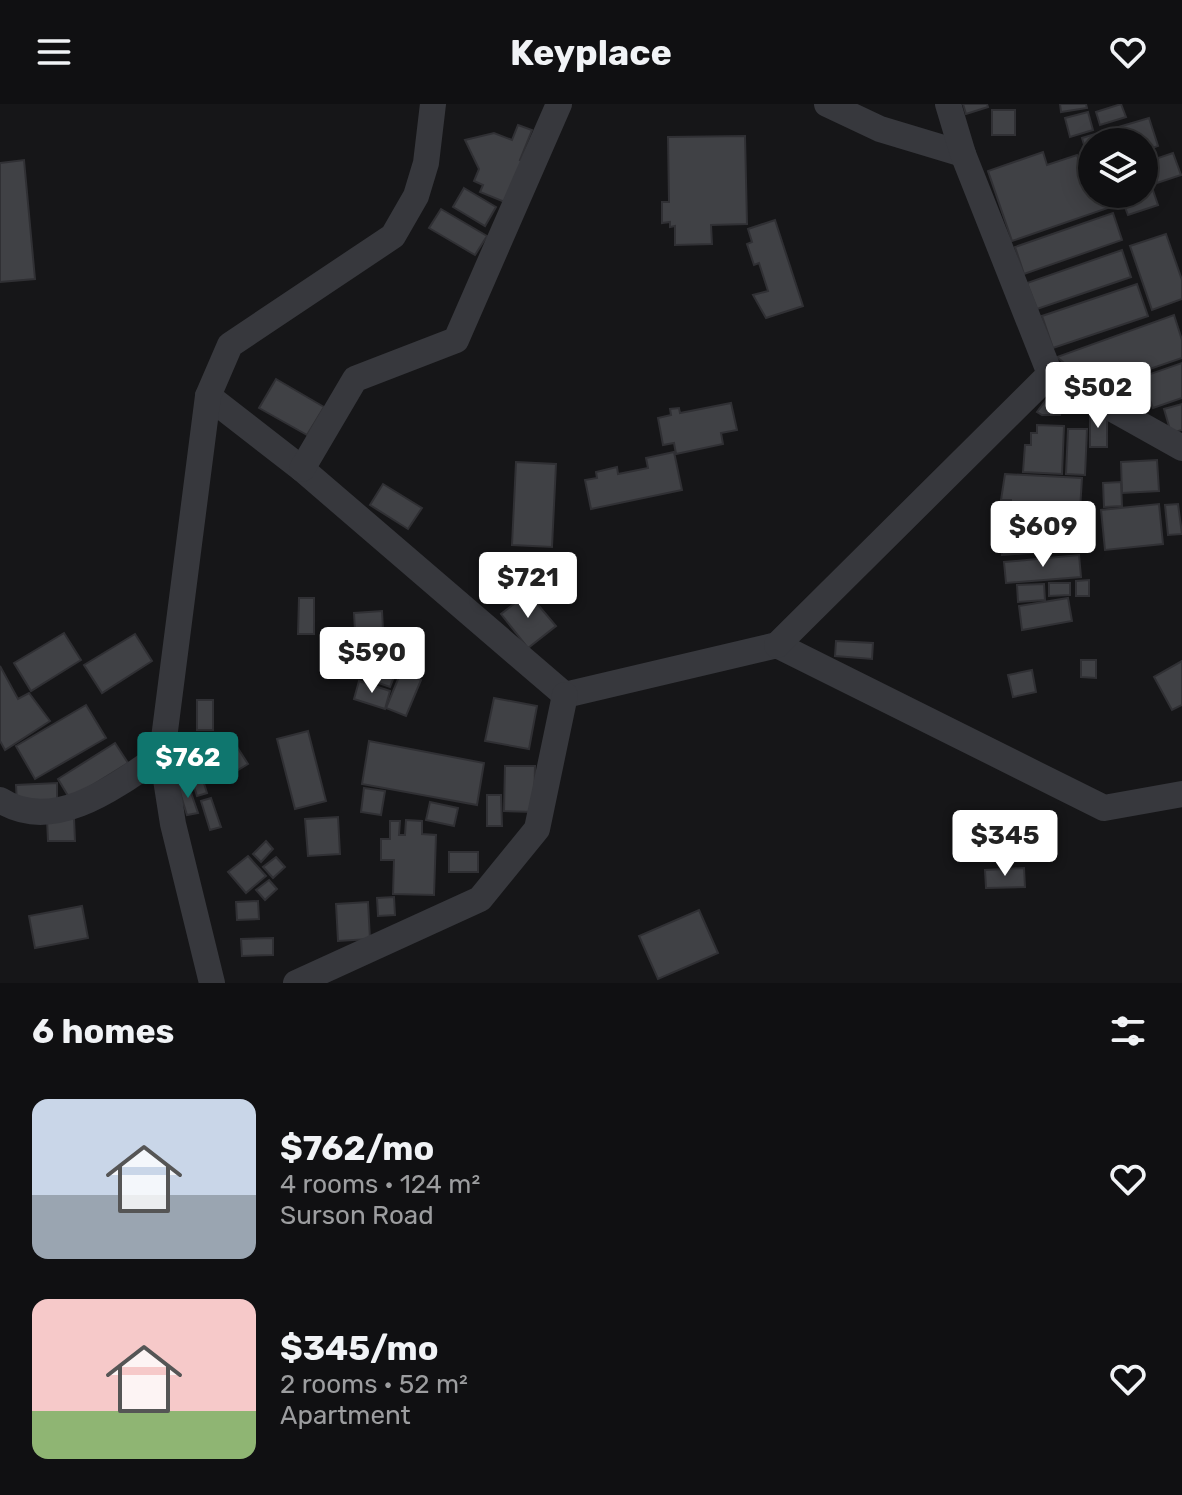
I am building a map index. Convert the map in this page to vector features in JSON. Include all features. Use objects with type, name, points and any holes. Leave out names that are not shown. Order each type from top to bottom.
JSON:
[{"type":"street","points":[[212,983],[173,824],[162,754],[208,396],[230,345],[393,236],[416,196],[426,163],[433,104]]},
{"type":"street","points":[[302,469],[355,379],[456,340],[559,104]]},
{"type":"street","points":[[827,104],[880,129],[963,154]]},
{"type":"street","points":[[948,104],[963,154],[1050,374],[1182,448]]},
{"type":"street","points":[[565,695],[777,645],[1050,374]]},
{"type":"street","points":[[208,396],[302,469],[565,695]]},
{"type":"street","points":[[777,645],[1104,808],[1182,794]]},
{"type":"street","points":[[296,983],[480,899],[537,829],[565,695]]},
{"type":"street","points":[[0,800],[14,809],[78,807],[123,782],[162,754]]},
{"type":"building","points":[[963,104],[987,104],[988,107],[966,114]]},
{"type":"building","points":[[1060,104],[1086,104],[1087,108],[1061,112]]},
{"type":"building","points":[[1121,104],[1126,117],[1100,125],[1096,112]]},
{"type":"building","points":[[992,110],[1015,110],[1015,135],[992,135]]},
{"type":"building","points":[[1088,112],[1092,128],[1078,128],[1078,135],[1070,137],[1065,118]]},
{"type":"building","points":[[1149,118],[1152,128],[1115,128]]},
{"type":"building","points":[[518,125],[532,130],[520,160],[524,162],[507,203],[480,192],[483,185],[474,181],[479,169],[465,140],[494,133],[512,140]]},
{"type":"building","points":[[745,136],[747,224],[711,225],[712,244],[675,245],[675,226],[670,227],[670,222],[662,223],[662,202],[669,202],[668,137]]},
{"type":"building","points":[[1043,152],[1047,165],[1077,155],[1078,208],[1108,208],[1012,241],[988,171]]},
{"type":"building","points":[[1173,153],[1181,175],[1158,183],[1158,158]]},
{"type":"building","points":[[24,160],[35,279],[0,282],[0,163]]},
{"type":"building","points":[[464,188],[496,207],[485,226],[453,207]]},
{"type":"building","points":[[1125,208],[1149,208],[1128,215]]},
{"type":"building","points":[[441,209],[487,236],[475,255],[429,228]]},
{"type":"building","points":[[1113,213],[1122,240],[1024,274],[1015,247]]},
{"type":"building","points":[[775,220],[803,306],[766,318],[753,295],[768,291],[759,263],[754,265],[747,244],[752,242],[748,229]]},
{"type":"building","points":[[1166,234],[1182,280],[1182,299],[1152,310],[1130,246]]},
{"type":"building","points":[[1122,250],[1131,277],[1037,309],[1027,283]]},
{"type":"building","points":[[1137,284],[1148,316],[1053,348],[1042,316]]},
{"type":"building","points":[[1174,315],[1182,340],[1182,358],[1094,388],[1057,357]]},
{"type":"building","points":[[1182,363],[1182,398],[1153,408],[1147,392],[1116,403],[1110,388]]},
{"type":"building","points":[[276,379],[324,407],[307,435],[259,408]]},
{"type":"building","points":[[1058,384],[1079,401],[1072,410],[1061,407],[1060,415],[1037,412]]},
{"type":"building","points":[[731,403],[737,430],[721,433],[723,444],[676,454],[674,443],[663,445],[658,418],[671,415],[670,409],[679,408],[680,413]]},
{"type":"building","points":[[1182,404],[1182,430],[1171,433],[1164,409]]},
{"type":"building","points":[[1090,413],[1107,413],[1107,447],[1090,447]]},
{"type":"building","points":[[1037,425],[1064,426],[1062,474],[1023,472],[1025,445],[1031,445],[1031,433],[1037,433]]},
{"type":"building","points":[[1068,429],[1087,429],[1085,475],[1066,474]]},
{"type":"building","points":[[674,452],[682,490],[591,509],[585,480],[597,478],[596,472],[617,467],[618,474],[648,468],[646,458]]},
{"type":"building","points":[[1157,460],[1159,491],[1122,493],[1121,462]]},
{"type":"building","points":[[516,462],[556,464],[552,547],[512,545]]},
{"type":"building","points":[[1005,474],[1082,478],[1080,510],[1040,508],[1040,515],[999,518],[1001,505],[1011,505],[1011,500],[1001,500]]},
{"type":"building","points":[[1121,482],[1122,506],[1104,507],[1103,483]]},
{"type":"building","points":[[383,484],[422,508],[408,529],[370,505]]},
{"type":"building","points":[[1159,504],[1163,544],[1105,550],[1101,510]]},
{"type":"building","points":[[1178,504],[1182,534],[1168,535],[1165,505]]},
{"type":"building","points":[[1078,518],[1080,549],[1002,555],[999,524]]},
{"type":"building","points":[[1079,555],[1081,577],[1006,583],[1004,562]]},
{"type":"building","points":[[496,559],[518,589],[502,600],[480,570]]},
{"type":"building","points":[[1089,580],[1089,596],[1076,596],[1076,581]]},
{"type":"building","points":[[1049,583],[1070,583],[1070,595],[1049,596]]},
{"type":"building","points":[[1044,584],[1045,600],[1018,602],[1017,585]]},
{"type":"building","points":[[528,593],[556,626],[528,648],[501,614]]},
{"type":"building","points":[[299,598],[314,598],[314,634],[298,634]]},
{"type":"building","points":[[1068,598],[1072,621],[1022,630],[1019,606]]},
{"type":"building","points":[[382,611],[384,648],[356,649],[354,613]]},
{"type":"building","points":[[64,633],[81,660],[31,691],[14,663]]},
{"type":"building","points":[[135,634],[152,661],[102,693],[84,665]]},
{"type":"building","points":[[836,641],[873,643],[872,659],[835,656]]},
{"type":"building","points":[[357,655],[397,669],[390,687],[350,673]]},
{"type":"building","points":[[1081,660],[1096,660],[1096,678],[1081,677]]},
{"type":"building","points":[[1182,661],[1182,705],[1172,710],[1154,677]]},
{"type":"building","points":[[0,666],[18,699],[29,693],[50,721],[5,750],[0,741]]},
{"type":"building","points":[[1032,670],[1036,692],[1013,697],[1008,675]]},
{"type":"building","points":[[401,672],[421,680],[406,716],[386,708]]},
{"type":"building","points":[[359,681],[390,691],[385,709],[354,699]]},
{"type":"building","points":[[494,698],[537,706],[529,749],[485,741]]},
{"type":"building","points":[[197,700],[213,700],[213,730],[197,730]]},
{"type":"building","points":[[86,705],[106,738],[35,779],[16,746]]},
{"type":"building","points":[[308,731],[326,801],[295,809],[277,739]]},
{"type":"building","points":[[232,739],[248,764],[220,781],[205,756]]},
{"type":"building","points":[[369,741],[484,763],[477,805],[362,784]]},
{"type":"building","points":[[115,743],[128,763],[70,799],[58,779]]},
{"type":"building","points":[[198,764],[207,793],[197,796],[188,767]]},
{"type":"building","points":[[505,766],[535,766],[534,812],[504,811]]},
{"type":"building","points":[[57,783],[57,803],[17,804],[16,785]]},
{"type":"building","points":[[188,784],[198,813],[187,815],[178,786]]},
{"type":"building","points":[[364,788],[385,791],[381,815],[361,812]]},
{"type":"building","points":[[487,795],[501,795],[502,826],[487,826]]},
{"type":"building","points":[[211,798],[221,827],[210,830],[201,801]]},
{"type":"building","points":[[430,802],[458,808],[454,826],[426,820]]},
{"type":"building","points":[[338,817],[340,854],[308,856],[305,819]]},
{"type":"building","points":[[74,818],[75,841],[48,841],[47,819]]},
{"type":"building","points":[[406,820],[422,821],[422,834],[436,835],[434,895],[393,894],[394,860],[381,860],[381,839],[390,839],[390,821],[400,821],[399,835],[405,835]]},
{"type":"building","points":[[266,841],[273,849],[261,862],[253,854]]},
{"type":"building","points":[[449,852],[478,852],[478,872],[449,872]]},
{"type":"building","points":[[248,856],[266,876],[246,893],[228,872]]},
{"type":"building","points":[[276,857],[285,867],[273,878],[263,867]]},
{"type":"building","points":[[1024,868],[1025,887],[986,888],[985,870]]},
{"type":"building","points":[[269,880],[277,889],[265,900],[256,890]]},
{"type":"building","points":[[394,897],[395,915],[378,916],[377,898]]},
{"type":"building","points":[[258,901],[259,919],[237,920],[236,902]]},
{"type":"building","points":[[368,902],[370,939],[338,941],[336,904]]},
{"type":"building","points":[[82,906],[88,938],[35,948],[29,916]]},
{"type":"building","points":[[699,910],[718,953],[658,979],[639,936]]},
{"type":"building","points":[[273,938],[273,955],[242,956],[241,939]]}]
